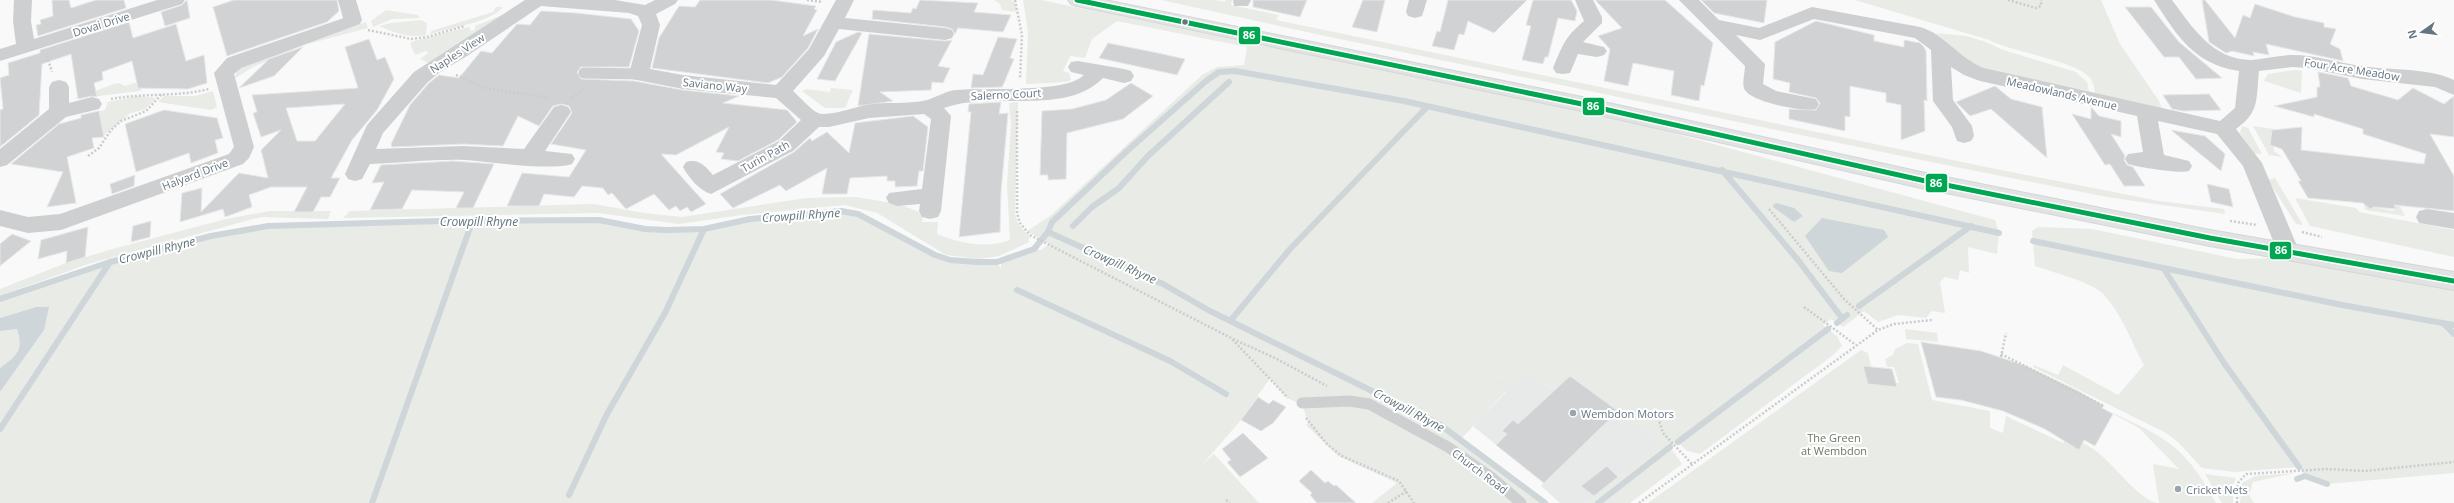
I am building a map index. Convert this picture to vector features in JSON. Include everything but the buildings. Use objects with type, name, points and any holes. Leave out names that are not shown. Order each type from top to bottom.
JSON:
[{"type":"main road","points":[[1085,1],[1584,105],[1921,180],[2290,253],[2454,281]]},
{"type":"street","points":[[23,0],[22,21],[26,48]]},
{"type":"street","name":"Dovai Drive","points":[[0,55],[176,0]]},
{"type":"street","name":"Halyard Drive","points":[[1,216],[28,225],[61,222],[236,159],[242,153],[244,147],[226,84],[224,73],[227,68],[234,63],[348,23],[353,20],[353,15],[347,0]]},
{"type":"street","points":[[536,0],[631,7],[646,12],[669,0]]},
{"type":"street","name":"Naples View","points":[[536,0],[460,52],[433,67],[390,111],[374,130],[358,165],[463,153],[565,160]]},
{"type":"street","points":[[845,0],[835,23],[817,52],[781,92],[814,120],[830,120],[868,111],[928,107],[941,116],[930,203],[896,198]]},
{"type":"street","points":[[1563,68],[1574,40],[1593,23],[1593,17],[1584,0]]},
{"type":"street","points":[[1688,0],[1755,64]]},
{"type":"street","points":[[2163,0],[2194,43],[2201,50],[2248,74],[2246,101],[2242,113],[2224,129],[2252,163],[2290,253]]},
{"type":"street","points":[[639,74],[651,25],[646,12]]},
{"type":"street","name":"Meadowlands Avenue","points":[[1760,34],[1805,13],[1819,13],[1920,33],[1934,41],[1941,51],[1978,75]]},
{"type":"street","points":[[835,23],[906,39],[945,34]]},
{"type":"street","points":[[1714,25],[1760,34],[1753,87],[1771,97],[1809,104]]},
{"type":"street","points":[[1571,46],[1597,51]]},
{"type":"street","points":[[1941,51],[1944,84],[1943,101],[1962,126],[1964,136]]},
{"type":"street","name":"Four Acre Meadow","points":[[2248,74],[2292,61],[2308,62],[2362,73],[2440,81],[2454,88]]},
{"type":"street","points":[[1078,67],[1124,76]]},
{"type":"street","name":"Salerno Court","points":[[928,107],[954,97],[1000,94],[1017,96],[1072,90],[1086,84],[1098,72]]},
{"type":"street","name":"Saviano Way","points":[[639,74],[683,82],[781,92]]},
{"type":"street","name":"Meadowlands Avenue","points":[[1944,84],[1978,75],[1991,76],[2147,113],[2224,129]]},
{"type":"street","points":[[59,88],[59,112]]},
{"type":"street","points":[[529,158],[560,103]]},
{"type":"street","points":[[0,160],[59,112],[92,104]]},
{"type":"street","points":[[2147,113],[2144,159],[2182,166]]},
{"type":"street","name":"Turin Path","points":[[692,166],[715,190],[786,146],[814,120]]},
{"type":"street","points":[[2427,217],[2454,221]]},
{"type":"lane","points":[[584,73],[639,74]]},
{"type":"lane","name":"Church Road","points":[[1302,403],[1349,401],[1369,404],[1448,447],[1491,477],[1521,503]]},
{"type":"path","points":[[1015,0],[1017,2],[1022,35],[1020,80]]},
{"type":"path","points":[[2008,0],[2036,8],[2041,6],[2041,0]]},
{"type":"path","points":[[362,32],[376,29],[389,35],[416,39],[468,25]]},
{"type":"path","points":[[45,42],[48,63],[59,88]]},
{"type":"path","points":[[433,67],[485,88],[560,103],[574,98],[585,89]]},
{"type":"path","points":[[92,104],[124,96],[196,93],[226,84]]},
{"type":"path","points":[[88,156],[99,148],[111,130],[121,121],[146,111],[162,94]]},
{"type":"path","points":[[1018,109],[1018,212],[1020,223],[1030,235],[1231,338],[1275,358],[1349,401]]},
{"type":"path","points":[[1769,209],[1797,240],[1839,297],[1858,316],[1878,330]]},
{"type":"path","points":[[1804,307],[1856,345]]},
{"type":"path","points":[[1639,503],[1799,389],[1878,330],[1894,324],[1932,320]]},
{"type":"path","points":[[2006,333],[2001,355],[2104,406]]},
{"type":"path","points":[[1231,338],[1270,378],[1284,396],[1294,402],[1302,403],[1308,423],[1331,448],[1342,456],[1399,481],[1414,503]]},
{"type":"path","points":[[1657,414],[1663,433],[1692,464]]},
{"type":"path","points":[[2237,503],[2238,485],[2242,477],[2246,474],[2327,469],[2365,471],[2454,462]]},
{"type":"path","points":[[1388,503],[1407,491]]},
{"type":"path","points":[[1226,500],[1230,503]]},
{"type":"shaded area","points":[[1776,203],[1794,208],[1803,216],[1794,222],[1773,207]]},
{"type":"shaded area","points":[[1822,218],[1884,230],[1888,237],[1842,273],[1829,271],[1805,236]]},
{"type":"shaded area","points":[[36,307],[49,307],[44,330],[0,392],[0,368],[15,356],[18,352],[20,343],[17,329],[0,331],[0,318]]},
{"type":"shaded area","points":[[1527,372],[1554,391],[1570,376],[1661,443],[1586,503],[1560,503],[1541,486],[1543,483],[1473,426],[1506,392],[1494,383],[1500,378],[1513,385]]},
{"type":"green space","points":[[994,0],[1011,0],[1015,3],[1017,12],[1002,10],[1000,4]]},
{"type":"green space","points":[[1023,0],[1041,0],[1621,119],[1995,220],[1999,233],[1997,254],[1968,247],[1969,273],[1960,270],[1958,280],[1945,277],[1940,282],[1945,313],[1932,311],[1926,318],[1898,315],[1878,322],[1864,311],[1843,327],[1831,319],[1823,325],[1837,336],[1842,346],[1832,356],[1700,454],[1687,451],[1678,442],[1670,447],[1682,464],[1630,503],[1586,503],[1660,443],[1570,377],[1554,391],[1527,372],[1512,386],[1500,378],[1494,383],[1506,391],[1461,439],[1544,503],[1372,503],[1397,483],[1338,456],[1306,425],[1308,423],[1302,403],[1296,402],[1287,397],[1280,391],[1270,378],[1241,420],[1202,465],[1214,454],[1259,503],[0,503],[0,392],[44,330],[36,307],[0,318],[0,299],[99,266],[166,246],[233,231],[268,226],[440,221],[472,222],[599,220],[645,229],[667,230],[704,229],[750,219],[841,211],[858,215],[893,231],[935,255],[950,260],[997,262],[1001,269],[1001,261],[1034,249],[1041,250],[1049,244],[1027,231],[1050,216],[1202,75],[1217,67],[1244,65],[1247,47],[1117,21],[1092,39],[1085,58],[1070,56],[1063,71],[1069,73],[1071,80],[1066,82],[1026,84],[1028,32]]},
{"type":"green space","points":[[1161,0],[1215,0],[1225,2],[1226,0],[1232,0],[1231,5],[1279,15],[1276,20],[1991,168],[2159,201],[2224,209],[2225,214],[2107,197],[1921,160],[1316,34]]},
{"type":"green space","points":[[1855,0],[2101,0],[2120,44],[2159,101],[2162,109],[2095,93],[2093,83],[2090,78],[2070,66],[2056,61],[2012,49],[1989,40]]},
{"type":"green space","points":[[496,7],[503,7],[498,12],[480,20],[430,34],[431,31],[493,12]]},
{"type":"green space","points":[[386,10],[418,15],[420,18],[392,19],[373,27],[371,21]]},
{"type":"green space","points":[[502,15],[431,64],[420,59],[428,53],[426,51],[415,55],[410,43],[469,27],[471,31],[475,30],[475,26]]},
{"type":"green space","points":[[421,20],[427,23],[426,35],[413,36],[402,34],[379,26],[391,23]]},
{"type":"green space","points":[[366,22],[368,28],[304,45],[253,67],[234,79],[238,69],[249,62]]},
{"type":"green space","points":[[1936,33],[1966,36],[1986,42],[2003,50],[2076,72],[2087,82],[2089,91],[2080,89],[2079,91],[1976,66]]},
{"type":"green space","points":[[2295,70],[2302,71],[2301,93],[2264,81],[2268,74]]},
{"type":"green space","points":[[137,82],[138,88],[142,88],[140,91],[74,99],[114,84],[119,83],[125,86]]},
{"type":"green space","points":[[831,88],[853,90],[845,108],[825,108],[802,91],[806,89],[830,92]]},
{"type":"green space","points":[[213,91],[217,107],[211,110],[158,102],[164,96],[195,96]]},
{"type":"green space","points":[[137,96],[156,98],[145,109],[129,114],[104,135],[99,111],[105,110],[108,102]]},
{"type":"green space","points":[[1018,102],[1015,214],[1019,225],[1030,237],[1028,240],[1029,242],[999,256],[979,259],[946,255],[877,213],[845,205],[742,215],[679,224],[598,213],[343,218],[350,211],[594,204],[644,213],[682,217],[806,198],[856,197],[898,204],[923,213],[922,222],[938,222],[937,234],[946,237],[973,244],[1001,243],[1010,240],[1007,185],[1011,125],[1009,103]]},
{"type":"green space","points":[[2242,126],[2248,128],[2262,154],[2254,153],[2240,133]]},
{"type":"green space","points":[[2253,126],[2274,129],[2271,133],[2273,141],[2270,144],[2274,147],[2274,151],[2282,157],[2269,155]]},
{"type":"green space","points":[[2275,178],[2303,225],[2296,224],[2268,180]]},
{"type":"green space","points":[[2295,198],[2356,208],[2359,212],[2454,230],[2454,257],[2310,226]]},
{"type":"green space","points":[[2364,205],[2393,211],[2396,209],[2394,205],[2400,206],[2405,216],[2366,210]]},
{"type":"green space","points":[[270,211],[331,211],[328,219],[261,217],[88,264],[0,296],[0,289],[66,263],[226,219]]},
{"type":"green space","points":[[2038,227],[2092,229],[2237,259],[2281,258],[2454,288],[2454,473],[2327,484],[2305,476],[2299,467],[2234,472],[2202,468],[2178,442],[2166,433],[2033,367],[2034,365],[2058,375],[2063,365],[2118,395],[2144,365],[2117,312],[2103,294],[2081,281],[2035,266],[2032,231]]},
{"type":"green space","points":[[17,329],[20,343],[18,352],[11,360],[0,368],[0,331]]},
{"type":"green space","points":[[1905,329],[1937,333],[1938,342],[1906,339]]},
{"type":"green space","name":"The Green at Wembdon","points":[[1907,343],[1918,344],[1932,400],[1990,411],[1990,428],[2003,433],[2006,416],[2063,443],[2065,440],[2083,443],[2103,457],[2139,493],[2157,503],[1648,503],[1861,350],[1868,353],[1871,367],[1863,366],[1868,384],[1897,387],[1896,383],[1899,383],[1894,367],[1887,367],[1885,359],[1893,355],[1895,349]]},
{"type":"green space","name":"Cricket Nets","points":[[2102,408],[2156,434],[2169,443],[2193,466],[2216,503],[2159,503],[2153,464],[2179,469],[2139,428]]},
{"type":"green space","points":[[2295,473],[2253,482],[2249,495],[2254,503],[2240,503],[2242,483],[2255,476]]},
{"type":"green space","points":[[2205,474],[2236,478],[2233,485],[2233,503],[2222,503]]},
{"type":"waterway","points":[[1048,232],[1052,222],[1127,151],[1206,81],[1219,72],[1235,71],[1404,101],[1724,172]]},
{"type":"waterway","points":[[1073,226],[1092,207],[1119,188],[1148,156],[1229,82]]},
{"type":"waterway","points":[[1231,320],[1290,249],[1426,108]]},
{"type":"waterway","points":[[1724,172],[1970,227]]},
{"type":"waterway","points":[[1724,172],[1798,260],[1842,318]]},
{"type":"waterway","name":"Crowpill Rhyne","points":[[704,229],[750,219],[841,211],[858,214],[935,255],[950,260],[977,262],[997,262],[1034,249],[1048,232]]},
{"type":"waterway","name":"Crowpill Rhyne","points":[[110,262],[211,236],[268,226],[440,221],[599,220],[645,229],[704,229]]},
{"type":"waterway","points":[[372,503],[472,222]]},
{"type":"waterway","points":[[1859,306],[1970,227]]},
{"type":"waterway","points":[[1970,227],[1999,233]]},
{"type":"waterway","points":[[569,495],[607,414],[665,313],[704,229]]},
{"type":"waterway","name":"Crowpill Rhyne","points":[[1048,232],[1163,284],[1208,310],[1439,424],[1545,503]]},
{"type":"waterway","points":[[2033,241],[2342,305],[2454,325]]},
{"type":"waterway","name":"Crowpill Rhyne","points":[[0,299],[110,262]]},
{"type":"waterway","points":[[0,429],[110,262]]},
{"type":"waterway","points":[[2164,269],[2224,363],[2299,467]]},
{"type":"waterway","points":[[1017,290],[1170,361],[1226,394]]},
{"type":"waterway","points":[[1837,323],[1847,315]]},
{"type":"waterway","points":[[2444,324],[2454,334]]},
{"type":"waterway","points":[[1678,442],[1828,329]]},
{"type":"waterway","points":[[1598,503],[1670,447]]},
{"type":"waterway","points":[[2297,479],[2305,476],[2327,484]]},
{"type":"transit line","name":"86","points":[[1077,0],[1577,103],[1921,180],[2210,238],[2454,281]]},
{"type":"place","name":"Wembdon Motors","points":[[1573,413]]},
{"type":"place","name":"Cricket Nets","points":[[2178,489]]}]
